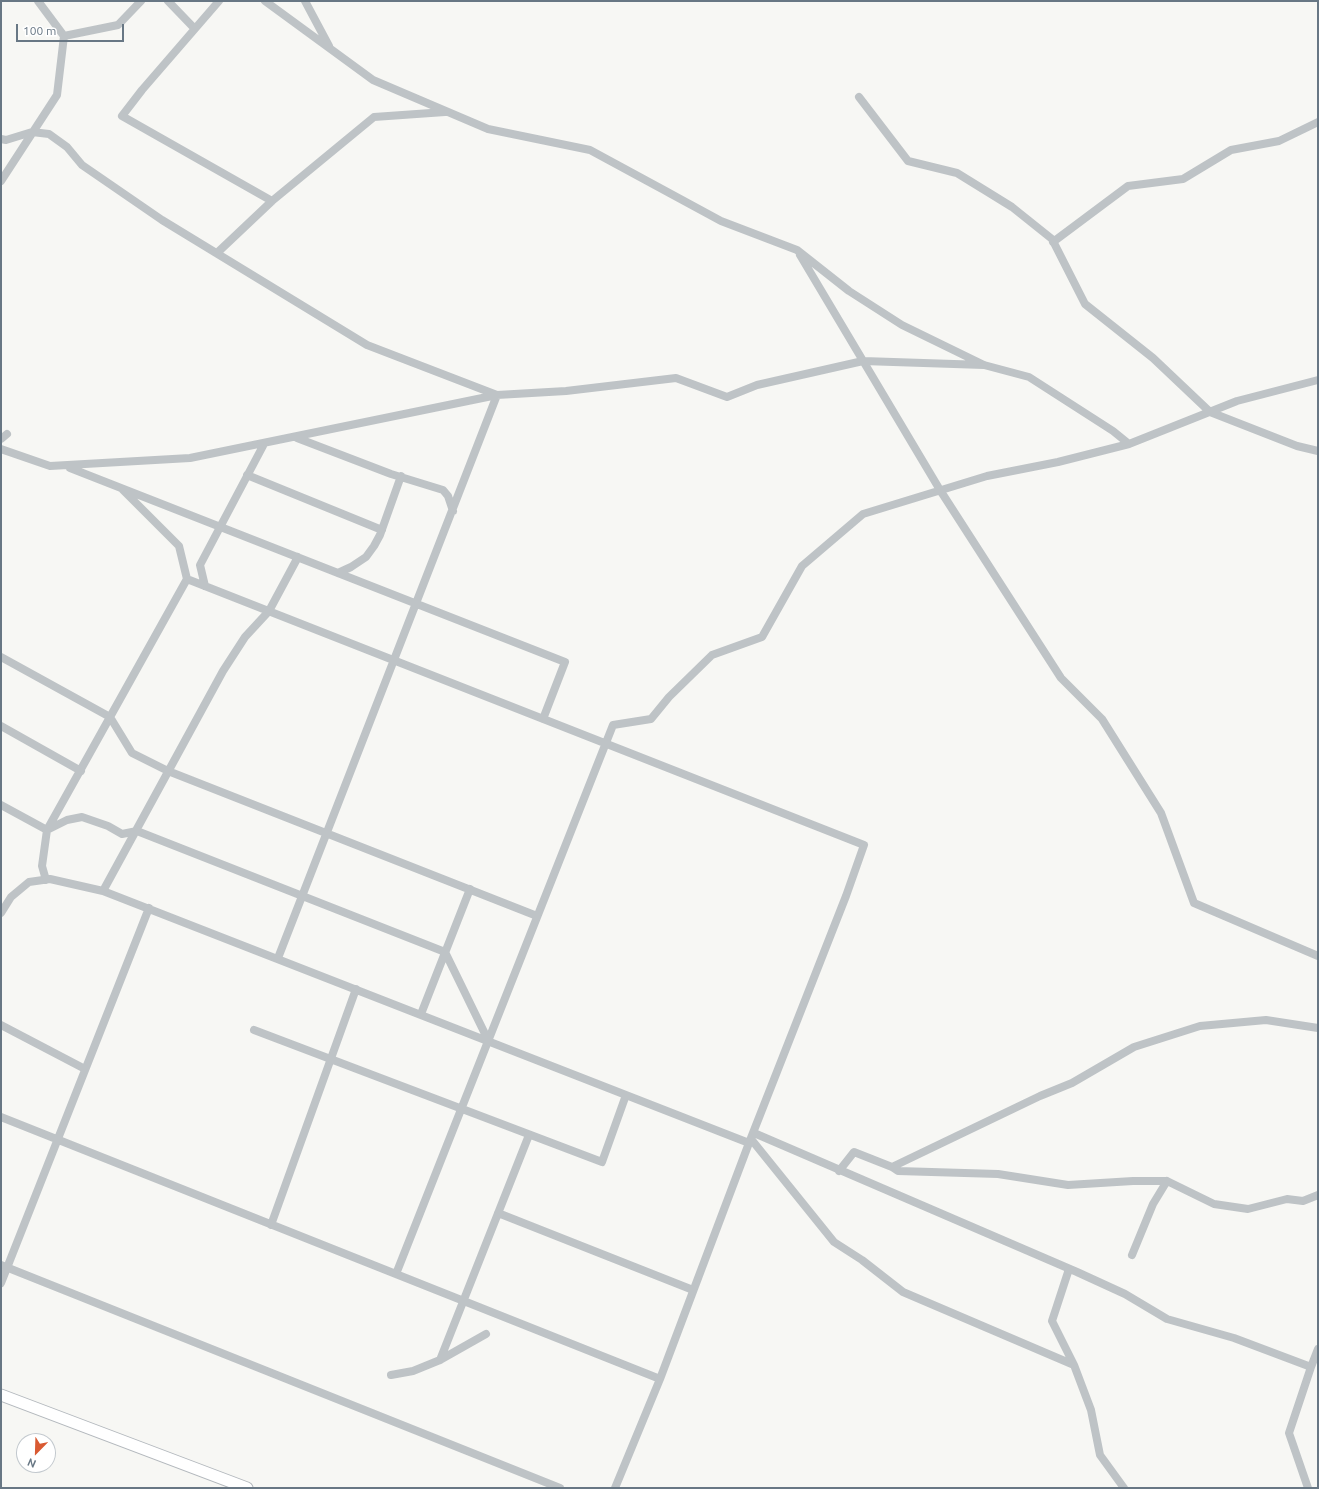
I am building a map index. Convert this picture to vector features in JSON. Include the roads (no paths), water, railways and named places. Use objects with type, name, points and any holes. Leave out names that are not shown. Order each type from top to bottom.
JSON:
[{"type":"main road","points":[[1,1395],[247,1488]]},
{"type":"street","points":[[1,181],[57,95],[64,36],[38,1]]},
{"type":"street","points":[[64,36],[118,25],[141,1]]},
{"type":"street","points":[[168,1],[194,28]]},
{"type":"street","points":[[219,1],[194,28],[122,116],[272,201]]},
{"type":"street","points":[[265,1],[374,80],[488,129],[590,150],[721,221],[797,250],[849,291],[902,325],[984,365],[1029,377],[1113,431],[1129,444]]},
{"type":"street","points":[[305,1],[330,49]]},
{"type":"street","points":[[860,97],[908,162],[957,173],[1012,207],[1053,242],[1085,304],[1153,358],[1210,412],[1297,446],[1318,450]]},
{"type":"street","points":[[217,253],[272,201],[374,117],[448,112]]},
{"type":"street","points":[[1053,242],[1128,186],[1183,179],[1231,150],[1279,141],[1318,122]]},
{"type":"street","points":[[1,139],[6,140],[32,132],[49,134],[67,147],[82,164],[162,220],[367,345],[498,396]]},
{"type":"street","points":[[797,250],[940,490],[1061,678],[1102,720],[1161,813],[1194,903],[1318,956]]},
{"type":"street","points":[[1,449],[50,466],[68,467],[190,458],[498,396],[566,391],[676,378],[727,397],[756,385],[863,361],[984,365]]},
{"type":"street","points":[[396,1274],[604,743],[613,725],[651,719],[669,697],[712,655],[762,637],[802,566],[863,514],[987,476],[1058,462],[1129,444],[1237,401],[1318,380]]},
{"type":"street","points":[[278,958],[498,396]]},
{"type":"street","points":[[296,437],[391,474],[443,490],[448,496],[452,511]]},
{"type":"street","points":[[205,586],[200,565],[264,444]]},
{"type":"street","points":[[68,467],[566,662],[543,719]]},
{"type":"street","points":[[247,475],[382,530]]},
{"type":"street","points":[[338,573],[351,567],[366,557],[374,546],[382,530],[401,476]]},
{"type":"street","points":[[46,880],[42,866],[47,830],[187,579],[179,546],[119,487]]},
{"type":"street","points":[[103,891],[168,771],[238,648],[245,637],[269,611],[298,557]]},
{"type":"street","points":[[187,579],[864,845],[846,896],[751,1138],[660,1379],[615,1488]]},
{"type":"street","points":[[1,657],[110,717],[132,753],[168,771],[537,916]]},
{"type":"street","points":[[1,726],[80,770]]},
{"type":"street","points":[[1,804],[47,830]]},
{"type":"street","points":[[47,830],[67,820],[82,817],[108,826],[122,834],[137,830],[445,952],[488,1040]]},
{"type":"street","points":[[1,913],[11,897],[29,882],[50,879],[103,891],[626,1095],[751,1138],[839,1171],[1070,1269],[1124,1294],[1167,1319],[1234,1338],[1311,1367]]},
{"type":"street","points":[[421,1014],[470,889]]},
{"type":"street","points":[[1,1283],[4,1266],[57,1140],[149,908]]},
{"type":"street","points":[[271,1225],[356,989]]},
{"type":"street","points":[[892,1166],[1072,1082],[1141,1045],[1200,1026],[1266,1020],[1318,1028]]},
{"type":"street","points":[[1,1025],[85,1069]]},
{"type":"street","points":[[254,1030],[602,1162],[626,1095]]},
{"type":"street","points":[[1,1117],[660,1379]]},
{"type":"street","points":[[440,1360],[529,1135]]},
{"type":"street","points":[[751,1138],[834,1242],[862,1260],[902,1292],[1074,1365]]},
{"type":"street","points":[[839,1171],[854,1152],[892,1166],[898,1171],[998,1174],[1068,1185],[1133,1181],[1167,1181],[1214,1204],[1248,1209],[1287,1199],[1303,1201],[1318,1195]]},
{"type":"street","points":[[1132,1255],[1153,1204],[1167,1181]]},
{"type":"street","points":[[498,1213],[693,1290]]},
{"type":"street","points":[[4,1266],[560,1488]]},
{"type":"street","points":[[1070,1269],[1052,1321],[1074,1365],[1090,1410],[1100,1455],[1124,1488]]},
{"type":"street","points":[[391,1375],[413,1371],[440,1360],[486,1334]]},
{"type":"street","points":[[1308,1488],[1289,1433],[1318,1349]]}]
